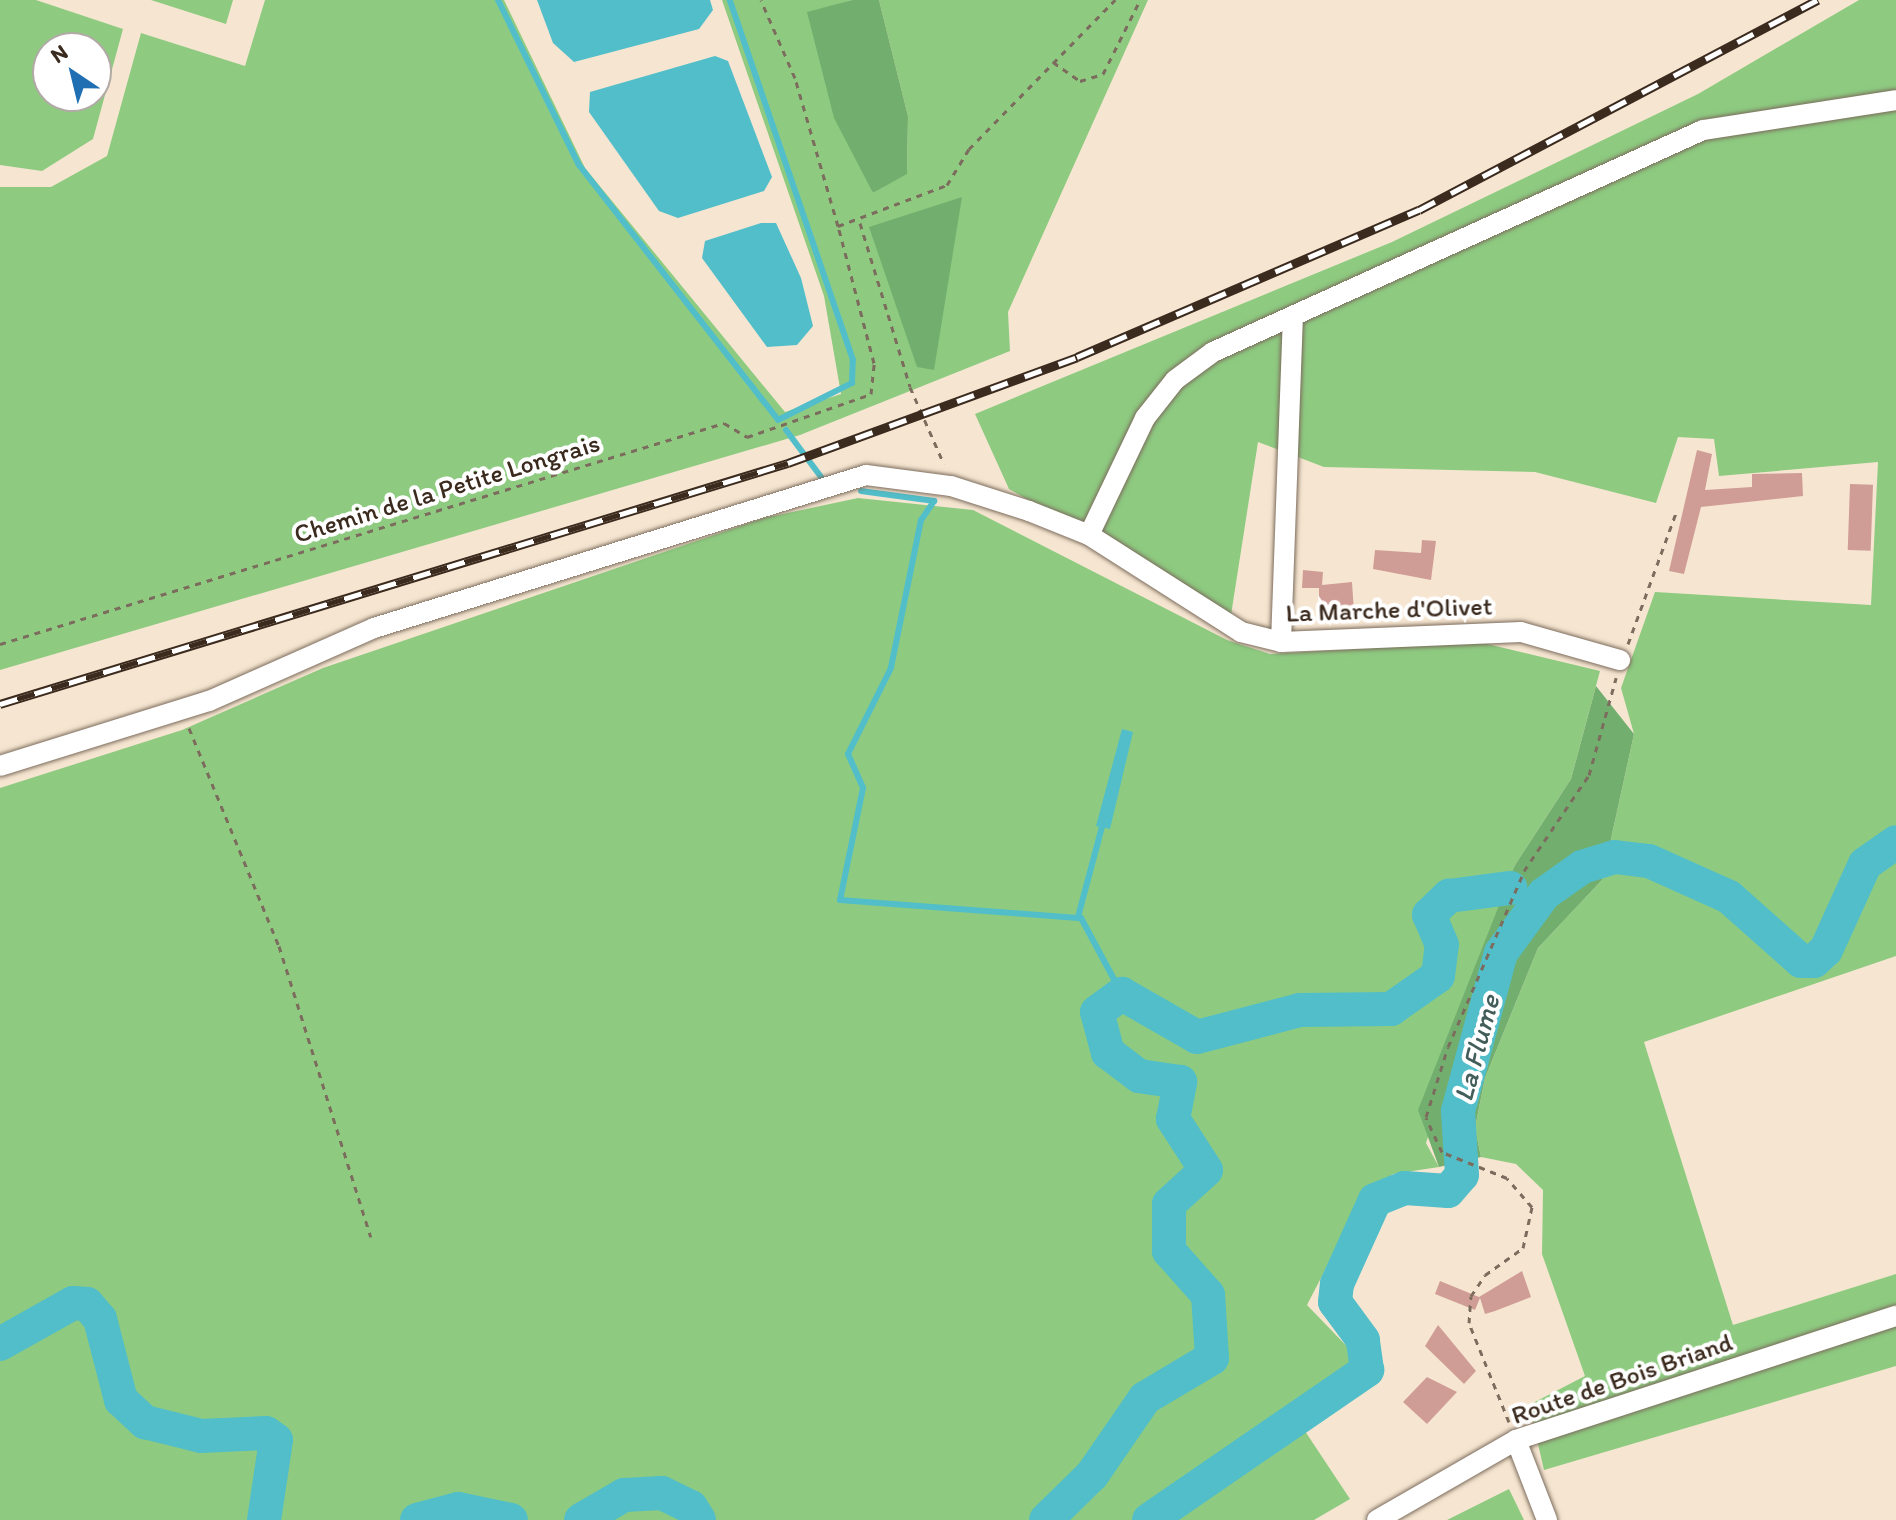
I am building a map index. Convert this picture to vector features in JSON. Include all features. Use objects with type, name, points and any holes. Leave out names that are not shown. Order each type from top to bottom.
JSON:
[{"type":"street","points":[[1089,535],[1145,418],[1175,380],[1213,352],[1703,130],[1896,100]]},
{"type":"street","points":[[1281,642],[1293,318]]},
{"type":"street","name":"La Marche d'Olivet","points":[[0,766],[180,710],[374,628],[866,475],[951,486],[1089,535],[1203,612],[1281,642],[1521,632],[1620,660]]},
{"type":"street","name":"Route de Bois Briand","points":[[1377,1520],[1516,1440],[1896,1316]]},
{"type":"street","points":[[1516,1440],[1547,1520]]},
{"type":"path","points":[[761,0],[795,78],[838,226],[860,223],[947,185],[969,149],[1115,0]]},
{"type":"path","points":[[1053,62],[1080,81],[1103,74],[1140,0]]},
{"type":"path","points":[[860,223],[910,387],[951,486]]},
{"type":"path","name":"Chemin de la Petite Longrais","points":[[0,644],[724,423],[747,437],[871,394],[874,363],[838,226]]},
{"type":"path","points":[[1516,1440],[1469,1323],[1471,1296],[1485,1275],[1523,1248],[1532,1207],[1507,1178],[1453,1161],[1434,1142],[1426,1117],[1448,1047],[1524,871],[1589,775],[1620,660],[1677,510]]},
{"type":"path","points":[[180,710],[279,946],[371,1237]]},
{"type":"green space","points":[[0,0],[36,0],[123,29],[112,69],[112,32],[32,32],[32,112],[100,112],[93,139],[42,171],[0,165]]},
{"type":"green space","points":[[151,0],[233,0],[226,24]]},
{"type":"green space","points":[[265,0],[504,0],[585,168],[785,412],[841,394],[824,296],[722,0],[852,0],[808,13],[873,193],[907,173],[908,116],[879,0],[1148,0],[1008,312],[1010,351],[800,435],[0,670],[0,187],[51,187],[107,156],[141,33],[245,66]]},
{"type":"green space","points":[[852,0],[879,0],[908,116],[907,174],[873,193],[834,118],[807,12]]},
{"type":"green space","points":[[1859,0],[1896,0],[1896,956],[1644,1042],[1733,1325],[1896,1274],[1896,1366],[1544,1470],[1529,1405],[1585,1376],[1542,1254],[1543,1190],[1516,1164],[1481,1157],[1475,1128],[1485,1078],[1538,948],[1602,880],[1634,734],[1621,688],[1655,592],[1871,605],[1878,462],[1719,476],[1714,439],[1678,437],[1656,503],[1535,472],[1324,467],[1258,442],[1231,615],[1009,489],[975,414],[1392,242],[1698,94]]},
{"type":"green space","points":[[962,197],[934,370],[917,367],[869,227]]},
{"type":"green space","points":[[858,498],[973,510],[1227,640],[1270,654],[1479,642],[1600,671],[1571,779],[1515,865],[1426,1143],[1439,1167],[1393,1174],[1366,1191],[1307,1305],[1361,1361],[1291,1410],[1350,1499],[1314,1520],[0,1520],[0,788],[182,730],[323,668],[764,518]]},
{"type":"green space","points":[[1596,686],[1634,734],[1602,880],[1538,948],[1485,1078],[1475,1128],[1481,1157],[1439,1167],[1418,1110],[1515,865],[1571,779]]},
{"type":"green space","points":[[1509,1489],[1524,1520],[1447,1520]]},
{"type":"water","points":[[537,0],[710,0],[713,10],[699,29],[574,62],[553,43]]},
{"type":"water","points":[[715,56],[728,61],[772,177],[764,191],[678,218],[659,211],[589,112],[590,92]]},
{"type":"water","points":[[761,223],[776,223],[801,278],[813,326],[797,345],[767,347],[702,258],[705,241]]},
{"type":"water","points":[[1122,729],[1133,732],[1110,829],[1096,826]]},
{"type":"building","points":[[1697,450],[1712,454],[1705,490],[1752,487],[1752,474],[1802,473],[1803,496],[1701,507],[1684,574],[1669,571]]},
{"type":"building","points":[[1850,484],[1873,485],[1871,551],[1848,550]]},
{"type":"building","points":[[1422,540],[1436,541],[1431,580],[1373,569],[1375,550],[1421,553]]},
{"type":"building","points":[[1303,570],[1323,572],[1322,585],[1352,582],[1354,612],[1319,614],[1319,588],[1302,588]]},
{"type":"building","points":[[1522,1271],[1531,1297],[1485,1314],[1480,1298],[1475,1310],[1435,1294],[1440,1281],[1479,1297]]},
{"type":"building","points":[[1438,1325],[1476,1371],[1464,1384],[1425,1346]]},
{"type":"building","points":[[1427,1377],[1457,1392],[1427,1424],[1403,1402]]},
{"type":"waterway","points":[[498,0],[579,165],[778,420],[852,383],[853,360],[730,0]]},
{"type":"waterway","points":[[786,430],[821,477]]},
{"type":"waterway","points":[[861,491],[934,501],[921,520],[891,668],[848,754],[863,788],[840,900],[1081,918],[1122,994]]},
{"type":"waterway","points":[[1078,917],[1102,827]]},
{"type":"waterway","name":"La Flume","points":[[1149,1520],[1367,1370],[1363,1340],[1335,1302],[1337,1284],[1375,1200],[1405,1188],[1448,1191],[1462,1175],[1458,1111],[1501,953],[1544,894],[1582,867],[1615,857],[1649,861],[1729,897],[1801,961],[1814,961],[1826,950],[1865,864],[1896,842]]},
{"type":"waterway","points":[[1046,1520],[1092,1475],[1145,1398],[1212,1358],[1208,1295],[1169,1251],[1169,1204],[1206,1170],[1173,1119],[1180,1082],[1139,1076],[1108,1053],[1097,1012],[1122,994],[1197,1037],[1300,1010],[1391,1009],[1438,976],[1442,945],[1429,915],[1449,896],[1510,888]]},
{"type":"waterway","name":"La Flume","points":[[0,1344],[73,1303],[87,1304],[100,1319],[121,1400],[145,1422],[201,1436],[266,1433],[276,1440],[264,1520]]},
{"type":"waterway","name":"La Flume","points":[[581,1520],[624,1495],[662,1493],[691,1507],[699,1520]]},
{"type":"waterway","name":"La Flume","points":[[417,1520],[458,1509],[511,1520]]},
{"type":"railway","points":[[0,704],[788,463],[1077,357],[1419,210],[1818,0]]}]
